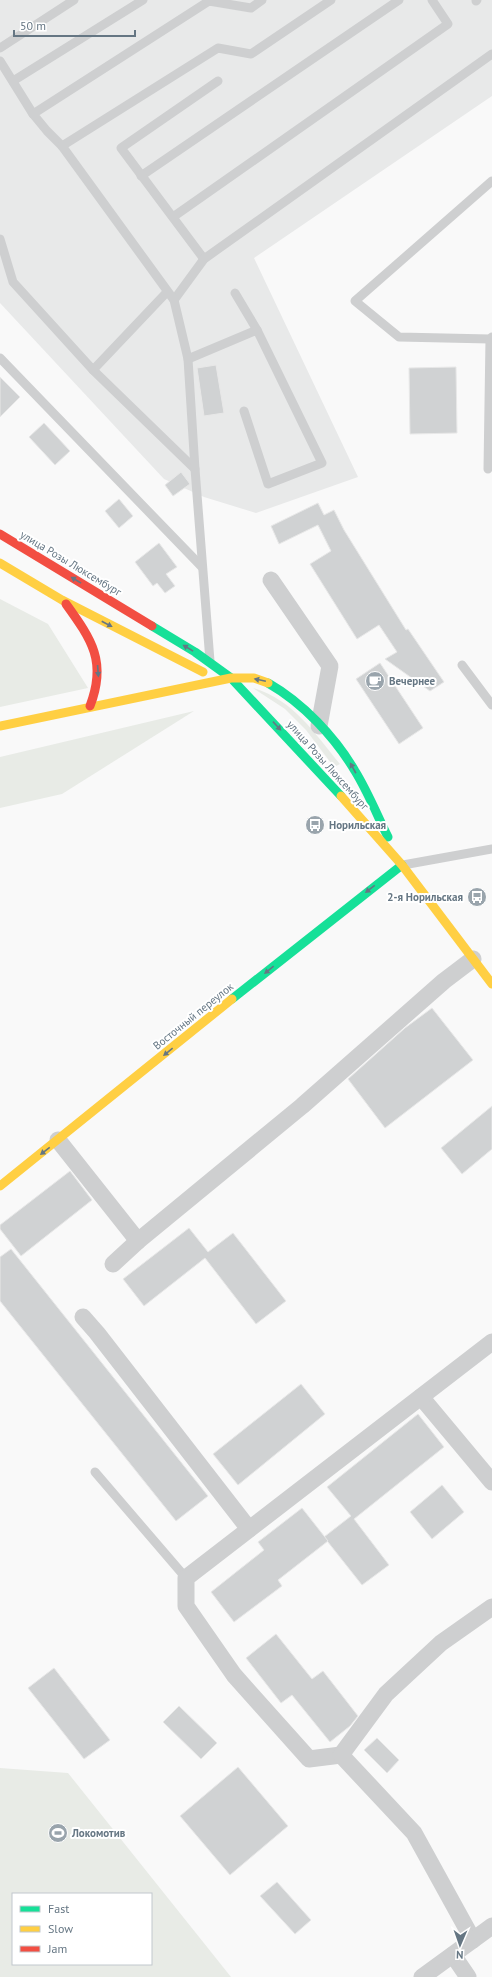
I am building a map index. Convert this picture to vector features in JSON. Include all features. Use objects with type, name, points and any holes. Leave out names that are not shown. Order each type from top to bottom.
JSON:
[{"type":"main road","name":"улица Розы Люксембург","points":[[0,534],[195,652],[231,678],[327,780],[402,865],[492,984]]},
{"type":"main road","points":[[0,563],[62,600],[207,674],[231,678]]},
{"type":"main road","points":[[62,600],[88,635],[95,652],[98,666],[98,691],[90,706]]},
{"type":"main road","points":[[0,726],[90,706],[231,678],[246,677],[267,682],[292,698],[351,763],[402,865]]},
{"type":"main road","name":"Восточный переулок","points":[[0,1186],[313,934],[402,865]]},
{"type":"street","points":[[271,580],[330,666],[319,726]]},
{"type":"street","points":[[113,1264],[138,1240],[302,1106],[444,981],[473,959]]},
{"type":"street","points":[[58,1140],[138,1240]]},
{"type":"street","points":[[83,1318],[97,1333],[249,1529]]},
{"type":"street","points":[[492,1342],[186,1578],[186,1606],[234,1675],[309,1759],[341,1755],[386,1694],[441,1643],[492,1607]]},
{"type":"street","points":[[421,1397],[492,1482]]},
{"type":"street","points":[[341,1755],[414,1833],[473,1940]]},
{"type":"street","points":[[422,1977],[492,1926]]},
{"type":"street","points":[[453,1955],[468,1977]]},
{"type":"lane","points":[[0,48],[74,0]]},
{"type":"lane","points":[[13,81],[143,0]]},
{"type":"lane","points":[[33,114],[209,1],[251,8],[262,0]]},
{"type":"lane","points":[[62,146],[218,48],[251,54],[330,0]]},
{"type":"lane","points":[[142,176],[398,0]]},
{"type":"lane","points":[[173,217],[448,24],[432,0]]},
{"type":"lane","points":[[174,300],[204,258],[492,54]]},
{"type":"lane","points":[[0,61],[33,114],[62,146],[174,300],[188,359],[210,664]]},
{"type":"lane","points":[[204,258],[121,148],[218,81]]},
{"type":"lane","points":[[488,469],[491,338],[399,337],[355,301],[492,181]]},
{"type":"lane","points":[[0,239],[13,282],[93,370],[195,469]]},
{"type":"lane","points":[[93,370],[167,292]]},
{"type":"lane","points":[[235,293],[257,330],[322,463],[268,484],[244,411]]},
{"type":"lane","points":[[188,359],[257,330]]},
{"type":"lane","points":[[0,358],[202,568]]},
{"type":"lane","points":[[462,665],[492,705]]},
{"type":"lane","points":[[402,865],[492,849]]},
{"type":"lane","points":[[95,1472],[186,1578]]},
{"type":"shaded area","points":[[0,0],[492,0],[492,96],[254,258],[358,477],[256,513],[204,497],[164,479],[0,303]]},
{"type":"shaded area","points":[[0,599],[48,624],[88,688],[0,707]]},
{"type":"shaded area","points":[[253,688],[267,693],[292,709],[312,729],[340,764],[334,767],[306,730],[285,709]]},
{"type":"shaded area","points":[[194,711],[62,794],[0,808],[0,757]]},
{"type":"shaded area","name":"Локомотив","points":[[0,1768],[68,1773],[231,1977],[0,1977]]},
{"type":"building","points":[[216,365],[224,413],[204,416],[197,368]]},
{"type":"building","points":[[456,367],[457,433],[410,434],[409,368]]},
{"type":"building","points":[[0,377],[20,397],[0,417]]},
{"type":"building","points":[[44,423],[70,451],[55,465],[29,437]]},
{"type":"building","points":[[181,472],[190,484],[173,496],[165,485]]},
{"type":"building","points":[[119,499],[133,516],[119,528],[105,511]]},
{"type":"building","points":[[318,503],[324,515],[334,510],[344,530],[406,630],[408,629],[444,682],[430,691],[385,659],[397,652],[379,625],[357,639],[310,564],[331,551],[318,525],[279,544],[271,526]]},
{"type":"building","points":[[159,543],[177,567],[166,574],[175,586],[165,593],[157,583],[153,586],[135,562]]},
{"type":"building","points":[[380,663],[423,728],[399,744],[356,679]]},
{"type":"building","points":[[432,1008],[473,1060],[385,1128],[348,1079],[405,1028]]},
{"type":"building","points":[[492,1106],[492,1149],[462,1174],[441,1148]]},
{"type":"building","points":[[70,1171],[92,1200],[21,1256],[0,1229],[0,1225]]},
{"type":"building","points":[[189,1228],[208,1252],[233,1233],[286,1301],[256,1324],[205,1258],[144,1306],[123,1279]]},
{"type":"building","points":[[11,1249],[208,1496],[176,1521],[0,1301],[0,1257]]},
{"type":"building","points":[[301,1384],[325,1414],[238,1485],[213,1454]]},
{"type":"building","points":[[418,1414],[444,1447],[354,1519],[389,1565],[362,1585],[324,1537],[351,1516],[327,1487]]},
{"type":"building","points":[[442,1485],[464,1512],[432,1539],[410,1512]]},
{"type":"building","points":[[302,1508],[328,1541],[278,1580],[282,1586],[234,1622],[211,1592],[264,1550],[258,1542]]},
{"type":"building","points":[[276,1634],[312,1679],[323,1671],[358,1716],[350,1726],[330,1742],[292,1695],[281,1703],[246,1658]]},
{"type":"building","points":[[54,1668],[110,1740],[84,1759],[28,1688]]},
{"type":"building","points":[[179,1706],[217,1743],[201,1759],[163,1722]]},
{"type":"building","points":[[377,1738],[399,1760],[387,1773],[364,1750]]},
{"type":"building","points":[[238,1767],[288,1826],[230,1875],[180,1816]]},
{"type":"building","points":[[277,1882],[311,1920],[295,1934],[260,1896]]},
{"type":"traffic: fast","points":[[152,626],[195,652],[231,678],[341,796]]},
{"type":"traffic: fast","points":[[268,683],[294,700],[328,733],[347,758],[360,779],[388,837]]},
{"type":"traffic: fast","points":[[232,999],[402,865]]},
{"type":"traffic: slow","points":[[0,563],[62,600],[203,672]]},
{"type":"traffic: slow","points":[[0,726],[231,678],[254,678],[268,683]]},
{"type":"traffic: slow","points":[[341,796],[402,865],[492,984]]},
{"type":"traffic: slow","points":[[0,1186],[232,999]]},
{"type":"traffic: jam","points":[[0,534],[152,626]]},
{"type":"traffic: jam","points":[[66,604],[90,640],[97,664],[95,690],[90,706]]},
{"type":"place","name":"Вечернее","points":[[375,681]]},
{"type":"place","name":"Норильская","points":[[315,825]]},
{"type":"place","name":"2-я Норильская","points":[[477,897]]},
{"type":"place","name":"Локомотив","points":[[58,1833]]}]
